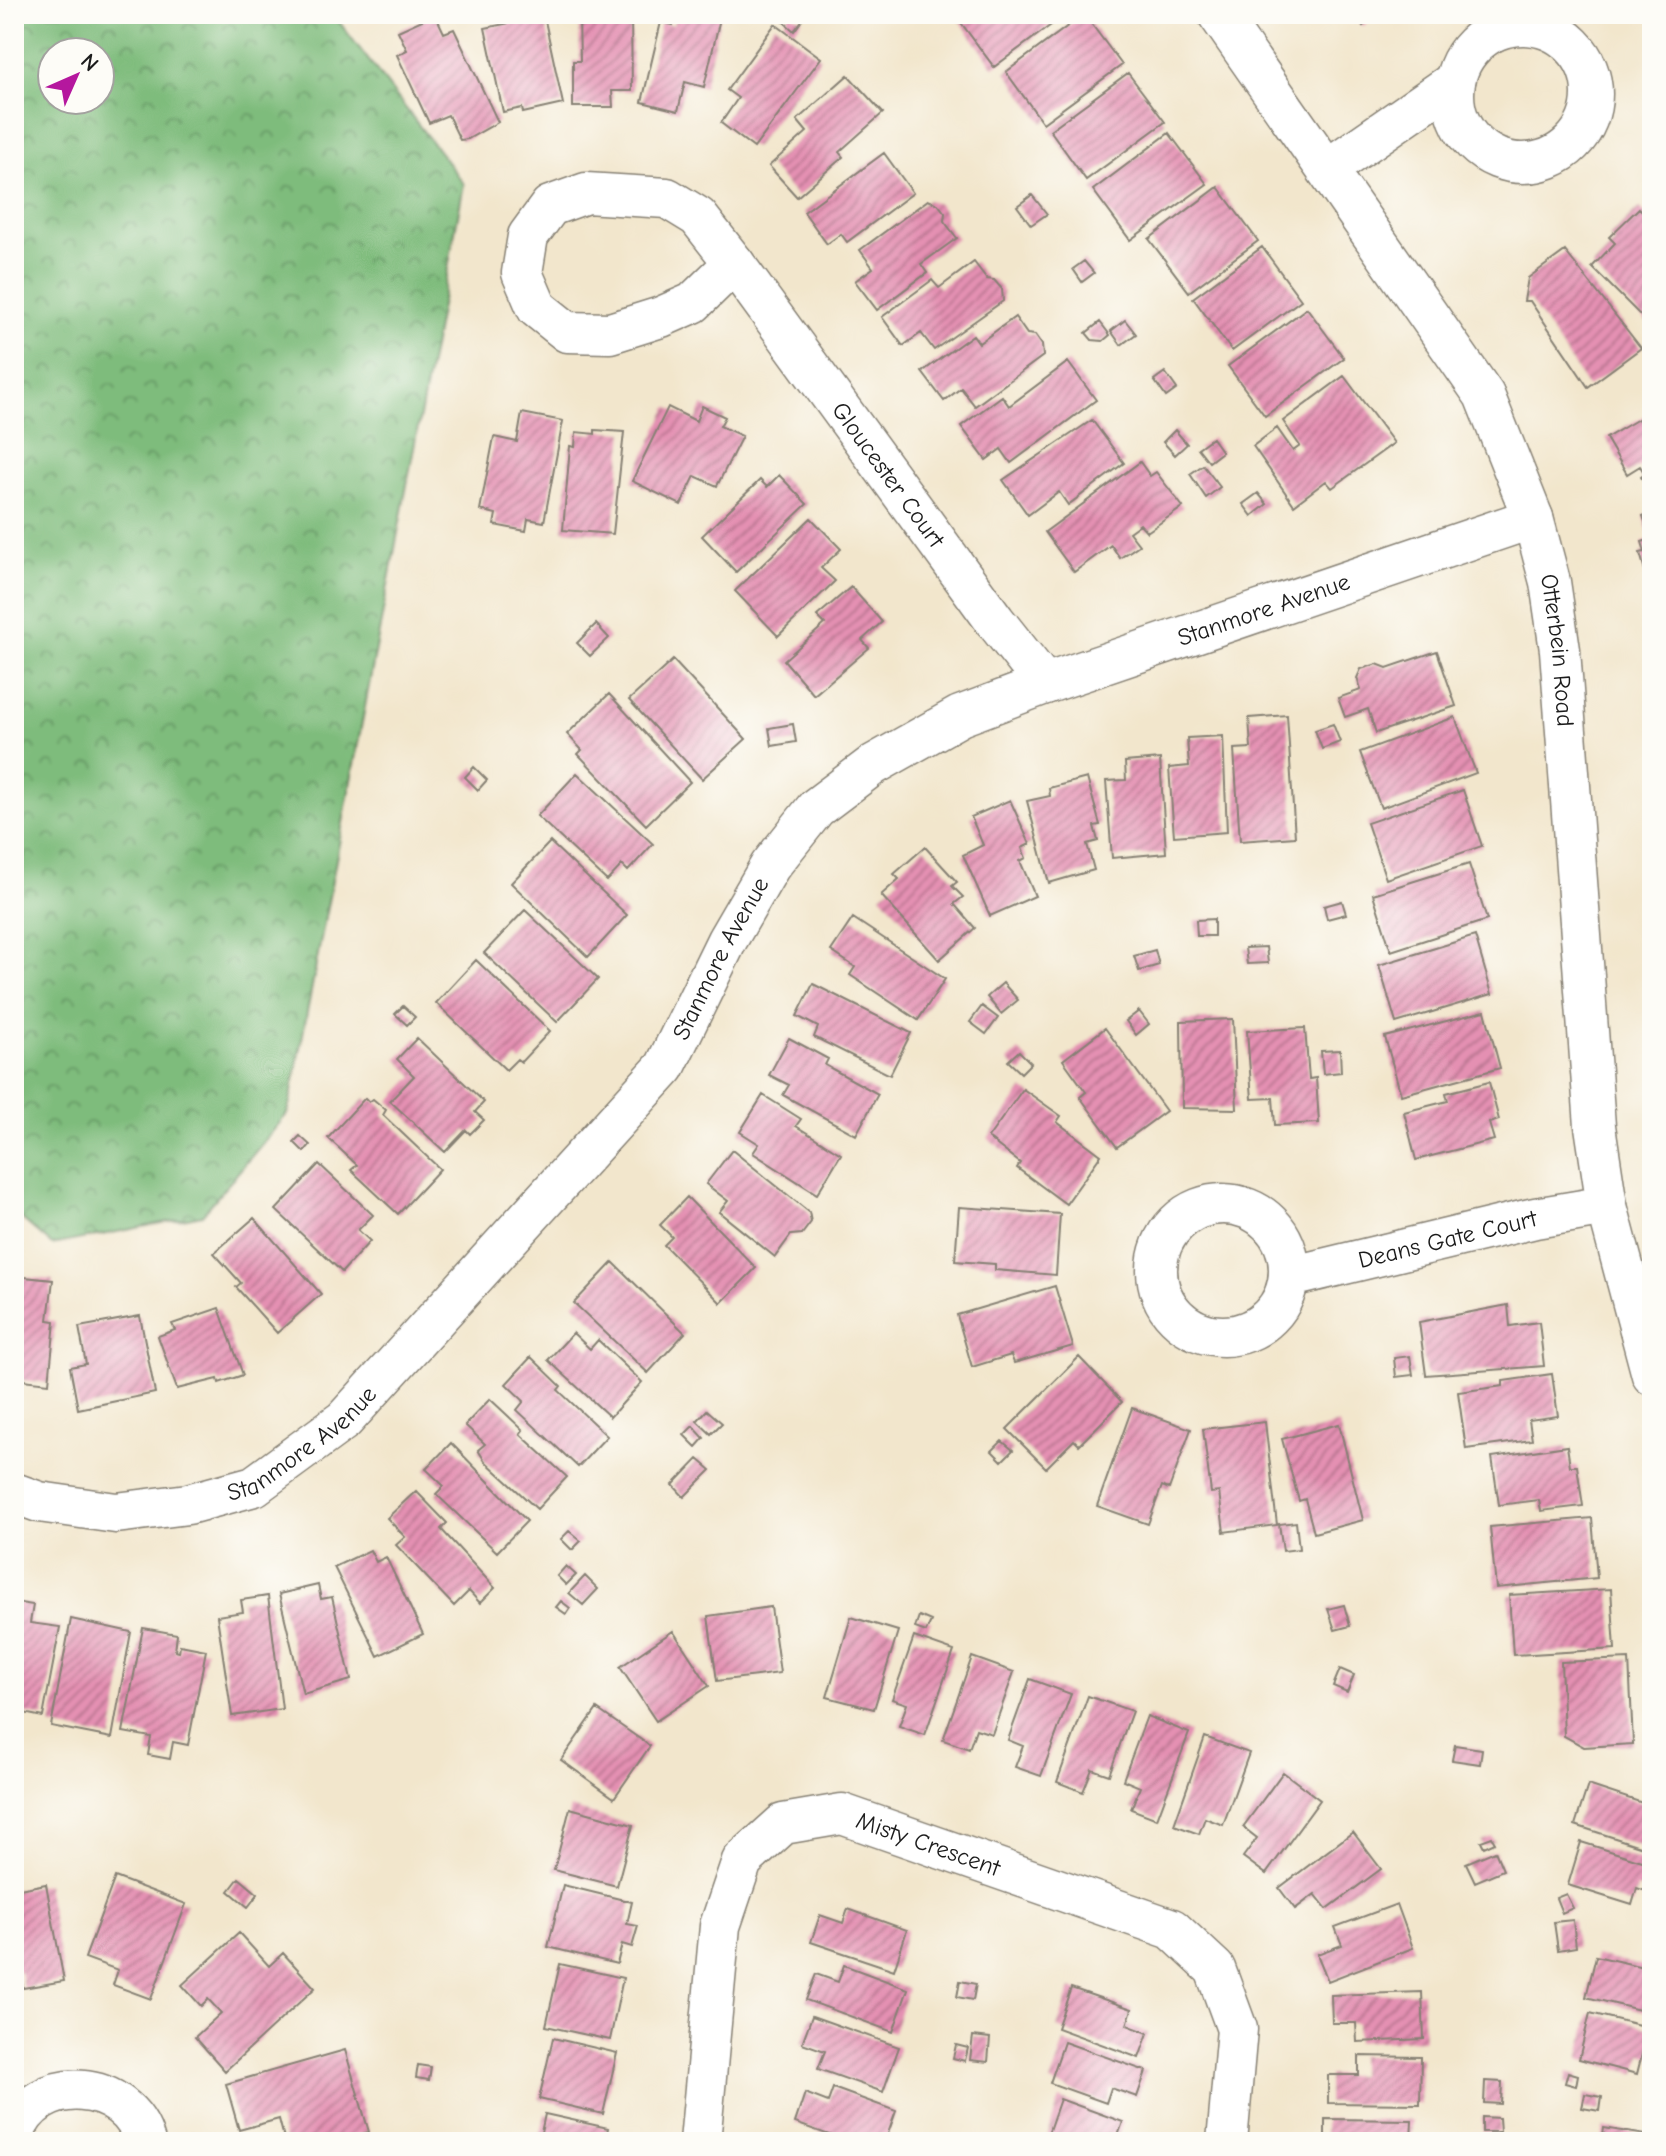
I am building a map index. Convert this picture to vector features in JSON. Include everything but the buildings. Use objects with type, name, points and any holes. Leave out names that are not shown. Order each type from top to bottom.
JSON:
[{"type":"street","name":"Otterbein Road","points":[[1218,14],[1484,395],[1533,518],[1550,582],[1560,650],[1593,1110],[1607,1206],[1652,1375]]},
{"type":"street","points":[[1328,169],[1455,81]]},
{"type":"street","name":"Gloucester Court","points":[[734,263],[693,303],[610,333],[567,332],[537,308],[522,273],[528,236],[550,206],[586,193],[667,198],[698,217],[734,263],[995,621],[1045,684]]},
{"type":"street","name":"Stanmore Avenue","points":[[14,1493],[39,1502],[116,1513],[188,1504],[254,1486],[301,1455],[344,1420],[665,1067],[727,940],[770,866],[816,808],[873,765],[960,716],[1045,684],[1533,518]]},
{"type":"street","name":"Deans Gate Court","points":[[1290,1277],[1535,1218],[1607,1206]]},
{"type":"street","name":"Misty Crescent","points":[[700,2142],[720,1926],[742,1861],[783,1824],[842,1814],[1172,1929],[1215,1969],[1237,2029],[1227,2142]]},
{"type":"street","points":[[14,2134],[27,2111],[53,2093],[76,2089],[109,2096],[129,2110],[145,2142]]},
{"type":"green space","points":[[14,14],[333,14],[464,184],[288,1113],[202,1215],[52,1245],[14,1212]]}]
